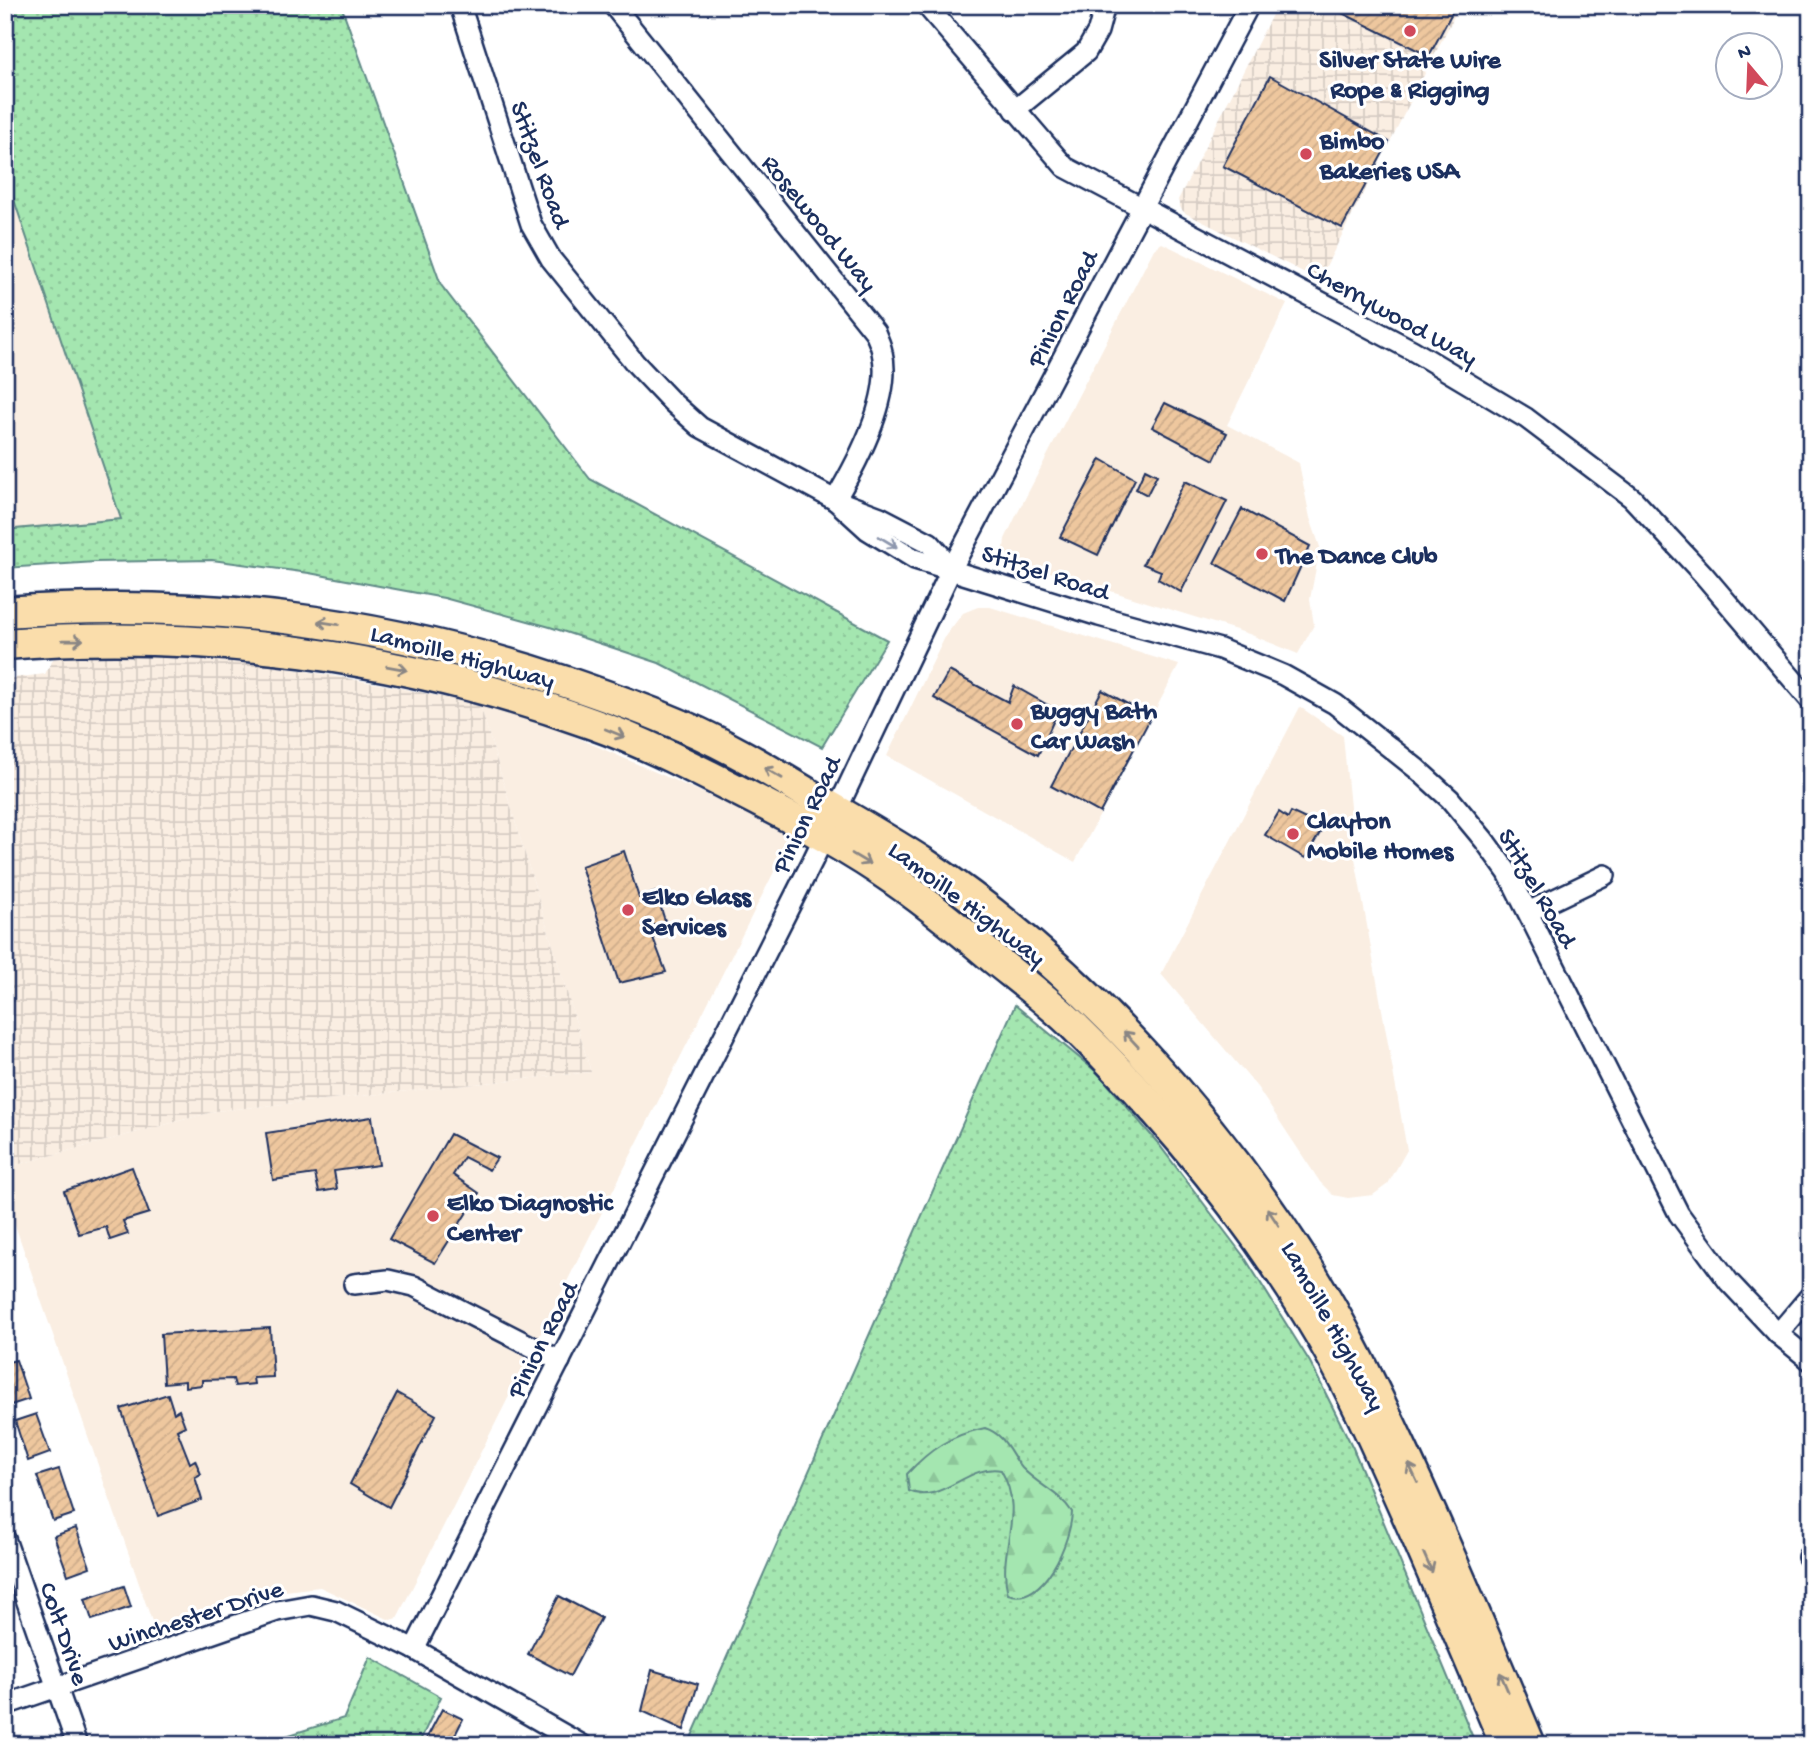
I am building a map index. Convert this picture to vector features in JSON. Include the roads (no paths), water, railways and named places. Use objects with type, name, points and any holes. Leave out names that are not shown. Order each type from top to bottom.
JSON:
[{"type":"main road","name":"Lamoille Highway","points":[[5,612],[79,606],[208,610],[315,620],[435,643],[520,667],[624,702],[735,751],[830,823],[880,871],[930,906],[1069,1020],[1137,1091],[1197,1160],[1245,1222],[1308,1316],[1355,1400],[1506,1745]]},
{"type":"main road","name":"Lamoille Highway","points":[[5,644],[49,640],[137,639],[223,642],[409,670],[603,728],[926,866],[974,900],[1057,968],[1135,1043],[1228,1155],[1307,1266],[1348,1337],[1422,1492],[1530,1745]]},
{"type":"street","name":"Stitzel Road","points":[[460,5],[531,224],[551,259],[635,363],[672,402],[700,426],[835,500],[868,530],[915,559],[952,568],[1099,616],[1220,649],[1283,675],[1335,704],[1418,769],[1450,799],[1508,873],[1679,1214],[1729,1282],[1778,1334],[1811,1361]]},
{"type":"street","name":"Rosewood Way","points":[[613,5],[875,332],[883,353],[884,377],[875,418],[854,468],[835,500]]},
{"type":"street","name":"Cherrywood Way","points":[[926,5],[1065,167],[1412,350],[1526,418],[1632,498],[1703,574],[1811,701]]},
{"type":"street","points":[[1014,110],[1086,52],[1098,31],[1105,5]]},
{"type":"street","name":"Pinion Road","points":[[414,1649],[830,823],[952,568],[1249,5]]},
{"type":"street","points":[[1528,912],[1605,875]]},
{"type":"street","points":[[354,1284],[388,1280],[414,1286],[560,1361]]},
{"type":"street","points":[[1778,1334],[1811,1295]]},
{"type":"street","name":"Colt Drive","points":[[5,1539],[77,1745]]},
{"type":"street","name":"Winchester Drive","points":[[5,1705],[277,1611],[311,1605],[336,1611],[414,1649],[582,1745]]},
{"type":"place","name":"Silver State Wire Rope & Rigging","points":[[1410,31]]},
{"type":"place","name":"Bimbo Bakeries USA","points":[[1306,154]]},
{"type":"place","name":"The Dance Club","points":[[1262,554]]},
{"type":"place","name":"Buggy Bath Car Wash","points":[[1017,724]]},
{"type":"place","name":"Clayton Mobile Homes","points":[[1293,834]]},
{"type":"place","name":"Elko Glass Services","points":[[628,910]]},
{"type":"place","name":"Elko Diagnostic Center","points":[[433,1216]]}]
